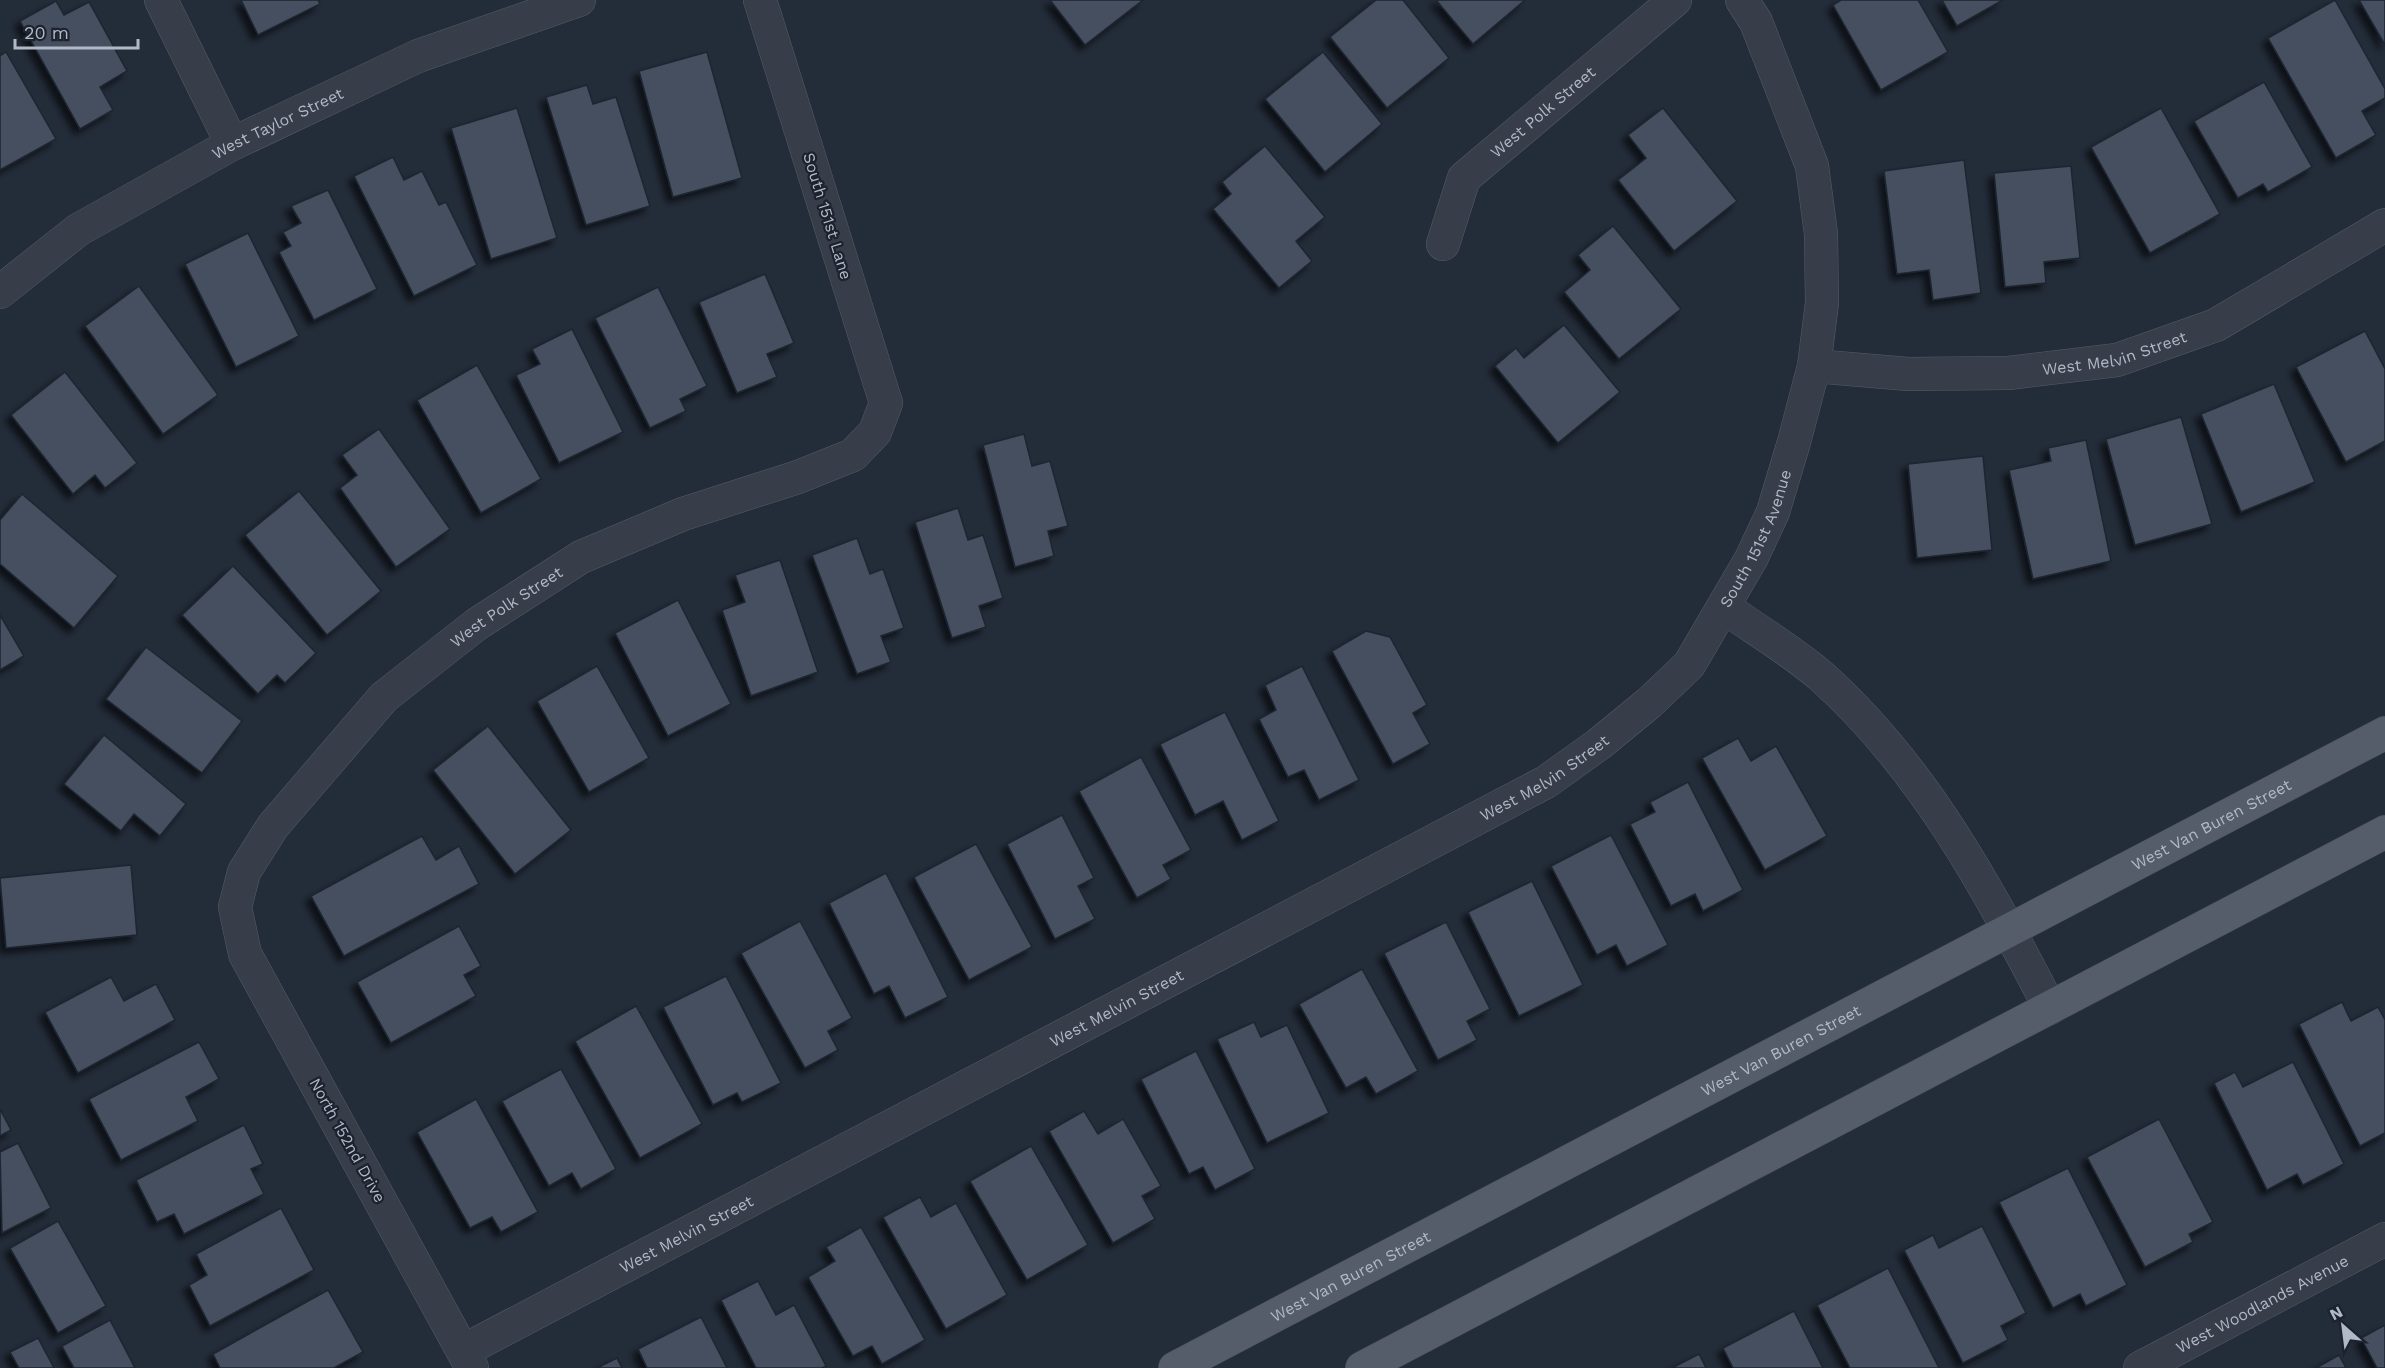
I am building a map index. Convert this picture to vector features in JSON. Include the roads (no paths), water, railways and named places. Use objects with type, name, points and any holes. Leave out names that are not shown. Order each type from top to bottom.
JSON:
[{"type":"main road","name":"West Van Buren Street","points":[[1175,1368],[2385,733]]},
{"type":"main road","points":[[1362,1368],[2385,832]]},
{"type":"street","points":[[161,0],[232,144]]},
{"type":"street","name":"West Taylor Street","points":[[0,292],[78,230],[232,144],[418,56],[579,0]]},
{"type":"street","name":"South 151st Lane","points":[[760,0],[886,403],[875,432]]},
{"type":"street","name":"West Polk Street","points":[[1443,244],[1464,178],[1675,0]]},
{"type":"street","name":"South 151st Avenue","points":[[1742,0],[1756,22],[1812,166],[1821,234],[1822,303],[1814,366],[1773,512],[1751,559],[1724,607],[1819,675],[1881,735],[1928,796],[1979,874],[2050,1008]]},
{"type":"street","name":"West Melvin Street","points":[[1814,366],[1908,374],[2008,373],[2116,360],[2216,325],[2385,225]]},
{"type":"street","name":"West Polk Street","points":[[235,907],[244,872],[273,826],[384,697],[477,624],[581,557],[683,514],[798,477],[853,454],[875,432]]},
{"type":"street","name":"West Melvin Street","points":[[468,1359],[1546,782],[1650,703],[1689,665],[1724,607]]},
{"type":"street","name":"North 152nd Drive","points":[[235,907],[245,954],[468,1359]]},
{"type":"street","name":"West Woodlands Avenue","points":[[2140,1368],[2385,1239]]}]
